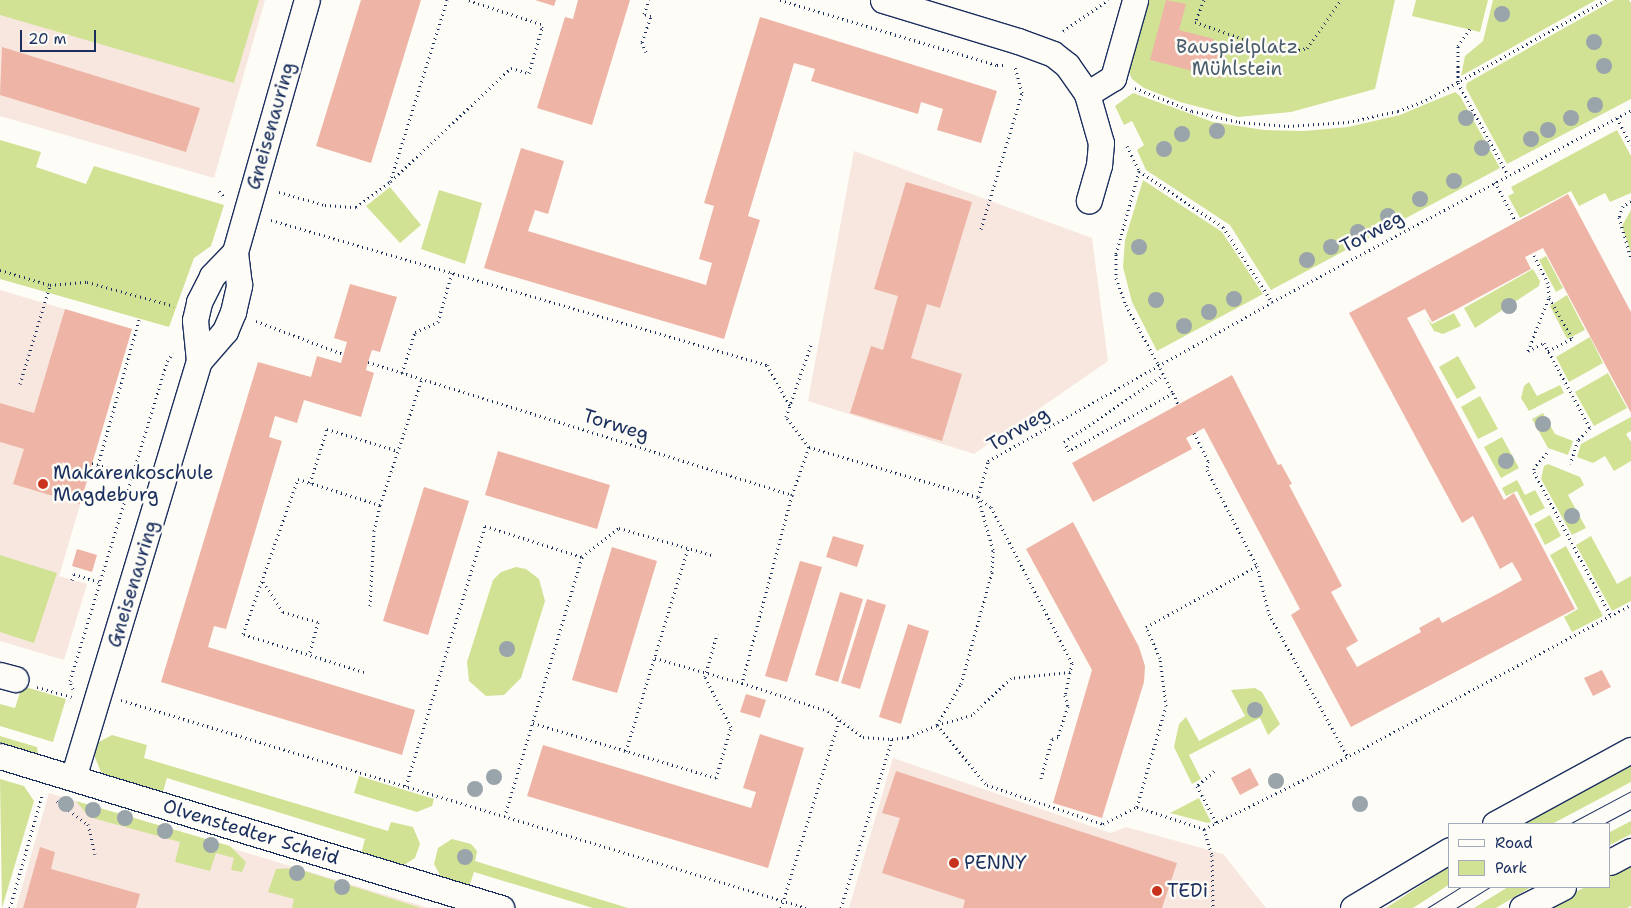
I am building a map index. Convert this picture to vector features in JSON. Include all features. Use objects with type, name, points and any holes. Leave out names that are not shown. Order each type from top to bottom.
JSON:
[{"type":"street","name":"Gneisenauring","points":[[200,361],[195,320],[198,302],[212,276],[234,252],[307,0]]},
{"type":"street","points":[[883,0],[1038,48],[1067,65],[1087,94],[1101,143],[1099,165],[1089,201]]},
{"type":"street","points":[[1087,94],[1113,78],[1135,0]]},
{"type":"street","name":"Gneisenauring","points":[[73,778],[200,361],[225,331],[233,312],[239,284],[234,252]]},
{"type":"street","points":[[1497,823],[1631,750]]},
{"type":"street","name":"Olvenstedter Scheid","points":[[0,756],[502,908]]},
{"type":"street","points":[[1611,861],[1631,850]]},
{"type":"street","points":[[1353,908],[1448,851]]},
{"type":"street","points":[[1522,908],[1560,888]]},
{"type":"path","points":[[390,182],[447,0]]},
{"type":"path","points":[[254,184],[340,207],[365,202],[390,182],[511,68],[529,73],[542,28],[541,24],[468,0]]},
{"type":"path","points":[[646,52],[642,42],[651,16],[644,14],[649,0]]},
{"type":"path","points":[[1038,48],[1108,0]]},
{"type":"path","points":[[1204,0],[1195,22],[1284,53],[1307,48],[1341,0]]},
{"type":"path","points":[[1113,78],[1209,116],[1278,126],[1341,122],[1390,113],[1426,100],[1606,0]]},
{"type":"path","points":[[1470,29],[1458,46],[1458,83],[1508,175]]},
{"type":"path","points":[[981,229],[1022,93],[1014,63]]},
{"type":"path","name":"Torweg","points":[[978,497],[988,461],[1158,364],[1631,110]]},
{"type":"path","points":[[1617,118],[1631,145]]},
{"type":"path","points":[[1123,137],[1138,172],[1223,227],[1272,302]]},
{"type":"path","points":[[1138,172],[1116,254],[1115,274],[1122,296],[1178,404]]},
{"type":"path","points":[[1495,182],[1516,222]]},
{"type":"path","points":[[1631,200],[1623,206],[1619,217],[1631,258]]},
{"type":"path","points":[[246,213],[767,365],[790,406]]},
{"type":"path","points":[[1532,253],[1548,283],[1549,297],[1572,338],[1548,351]]},
{"type":"path","points":[[0,270],[50,285],[87,282],[181,308],[198,302]]},
{"type":"path","points":[[402,373],[415,332],[438,322],[452,273]]},
{"type":"path","points":[[20,384],[50,285]]},
{"type":"path","points":[[1549,297],[1528,351],[1544,343],[1590,428],[1578,440],[1570,464]]},
{"type":"path","points":[[233,312],[343,354]]},
{"type":"path","points":[[98,465],[139,320]]},
{"type":"path","points":[[812,342],[786,417],[809,447],[978,497],[990,507],[995,516],[1072,663],[1065,696],[1068,706],[1058,737],[1052,739],[1041,778]]},
{"type":"path","name":"Torweg","points":[[368,362],[792,495]]},
{"type":"path","points":[[1163,375],[1064,442],[1069,451],[1173,393]]},
{"type":"path","points":[[370,606],[374,531],[380,505],[422,379]]},
{"type":"path","points":[[310,483],[327,429],[398,451]]},
{"type":"path","points":[[1194,433],[1208,461],[1208,470],[1257,566],[1269,614],[1348,757]]},
{"type":"path","points":[[742,683],[792,495],[809,447]]},
{"type":"path","points":[[1547,453],[1534,468],[1534,472],[1611,616]]},
{"type":"path","points":[[92,463],[132,475]]},
{"type":"path","points":[[364,672],[243,634],[257,589],[263,582],[298,479],[380,505]]},
{"type":"path","points":[[938,725],[962,684],[992,572],[993,550],[978,497]]},
{"type":"path","points":[[406,786],[485,526],[582,557]]},
{"type":"path","points":[[505,816],[582,557],[619,528],[712,555]]},
{"type":"path","points":[[626,751],[688,548]]},
{"type":"path","points":[[1137,807],[1166,706],[1159,654],[1146,627],[1257,566]]},
{"type":"path","points":[[72,580],[74,574],[100,582]]},
{"type":"path","points":[[263,582],[283,612],[318,622],[309,655]]},
{"type":"path","points":[[938,725],[987,785],[1103,824],[1137,807],[1204,829],[1348,757],[1631,605]]},
{"type":"path","points":[[533,723],[716,778],[731,727],[705,677],[717,634]]},
{"type":"path","points":[[655,658],[742,683],[828,711],[863,737],[892,739],[908,737],[972,714],[1011,678],[1070,672]]},
{"type":"path","points":[[8,677],[77,699],[100,694],[807,908]]},
{"type":"path","points":[[781,908],[839,721]]},
{"type":"path","points":[[841,908],[892,739]]},
{"type":"path","points":[[10,908],[48,771]]},
{"type":"path","points":[[1214,771],[1197,786],[1217,824]]},
{"type":"path","points":[[53,798],[88,824],[95,854]]},
{"type":"path","points":[[1204,829],[1212,855],[1213,908]]},
{"type":"shaded area","points":[[0,0],[265,0],[214,178],[0,116]]},
{"type":"shaded area","points":[[854,151],[1092,238],[1108,361],[974,454],[808,401]]},
{"type":"shaded area","name":"Makarenkoschule Magdeburg","points":[[0,290],[132,329],[59,576],[87,584],[64,660],[0,641]]},
{"type":"shaded area","points":[[893,758],[1111,833],[1126,827],[1223,854],[1266,908],[849,908]]},
{"type":"shaded area","points":[[49,793],[429,908],[16,908]]},
{"type":"green space","points":[[0,0],[259,0],[234,83],[0,15]]},
{"type":"green space","name":"Bauspielplatz Mühlstein","points":[[1144,0],[1395,0],[1375,89],[1291,112],[1238,117],[1180,102],[1144,88],[1132,79],[1127,67]]},
{"type":"green space","points":[[1416,0],[1488,0],[1480,32],[1412,16]]},
{"type":"green space","points":[[1493,0],[1596,0],[1461,76],[1465,56],[1483,41]]},
{"type":"green space","points":[[1614,0],[1629,0],[1631,3],[1631,99],[1507,164],[1466,88],[1467,83]]},
{"type":"green space","points":[[1455,92],[1460,96],[1500,168],[1271,290],[1230,225],[1146,170],[1137,150],[1144,145],[1132,121],[1124,125],[1115,106],[1133,93],[1213,122],[1264,130],[1304,131],[1348,127],[1400,115]]},
{"type":"green space","points":[[1617,130],[1631,156],[1631,193],[1610,202],[1605,193],[1579,206],[1571,191],[1520,218],[1508,196],[1514,193],[1511,187]]},
{"type":"green space","points":[[0,140],[41,152],[36,167],[86,184],[94,166],[224,205],[211,246],[194,258],[169,327],[0,279]]},
{"type":"green space","points":[[1143,180],[1222,232],[1263,294],[1157,351],[1132,302],[1123,267],[1125,240]]},
{"type":"green space","points":[[390,187],[421,225],[400,243],[366,206]]},
{"type":"green space","points":[[439,190],[482,203],[465,264],[421,249]]},
{"type":"green space","points":[[1631,210],[1631,253],[1622,226]]},
{"type":"green space","points":[[1546,256],[1563,288],[1556,292],[1539,260]]},
{"type":"green space","points":[[1533,269],[1540,281],[1539,286],[1475,328],[1464,308]]},
{"type":"green space","points":[[1567,295],[1585,330],[1567,339],[1550,306]]},
{"type":"green space","points":[[1454,313],[1461,326],[1443,334],[1434,331],[1427,318],[1432,324]]},
{"type":"green space","points":[[1590,337],[1603,363],[1569,382],[1556,357]]},
{"type":"green space","points":[[1458,356],[1476,388],[1457,399],[1439,367]]},
{"type":"green space","points":[[1608,373],[1627,408],[1594,426],[1575,392]]},
{"type":"green space","points":[[1529,382],[1537,396],[1560,385],[1564,393],[1529,411],[1521,398],[1524,386]]},
{"type":"green space","points":[[1480,396],[1498,429],[1478,439],[1461,407]]},
{"type":"green space","points":[[1543,413],[1555,434],[1573,441],[1568,455],[1548,448],[1532,419]]},
{"type":"green space","points":[[1631,417],[1631,431],[1626,434],[1631,442],[1631,461],[1614,471],[1605,456],[1593,463],[1577,457],[1581,444]]},
{"type":"green space","points":[[1502,437],[1519,468],[1501,478],[1484,447]]},
{"type":"green space","points":[[1548,464],[1580,477],[1584,485],[1568,495],[1586,528],[1572,535],[1541,479],[1544,466]]},
{"type":"green space","points":[[1517,480],[1525,495],[1535,490],[1545,508],[1530,516],[1517,491],[1506,496],[1502,488]]},
{"type":"green space","points":[[1550,515],[1561,536],[1545,545],[1534,524]]},
{"type":"green space","points":[[1591,536],[1617,584],[1631,576],[1631,601],[1612,611],[1576,545]]},
{"type":"green space","points":[[1566,546],[1603,616],[1572,632],[1564,617],[1578,609],[1550,555]]},
{"type":"green space","points":[[0,555],[57,573],[34,643],[0,632]]},
{"type":"green space","points":[[516,567],[526,569],[539,579],[545,601],[521,678],[504,695],[486,696],[469,681],[467,662],[493,580],[501,572]]},
{"type":"green space","points":[[22,686],[66,699],[53,742],[0,726],[0,704],[15,708]]},
{"type":"green space","points":[[1255,688],[1262,692],[1280,724],[1268,735],[1260,718],[1189,755],[1201,779],[1192,784],[1174,747],[1179,724],[1186,717],[1199,741],[1245,716],[1231,690]]},
{"type":"green space","points":[[112,735],[147,745],[144,758],[388,831],[391,822],[413,827],[420,844],[415,858],[401,867],[361,854],[365,839],[167,778],[162,795],[113,779],[101,772],[92,750],[95,744]]},
{"type":"green space","points":[[0,736],[37,747],[38,755],[0,744]]},
{"type":"green space","points":[[1631,766],[1631,782],[1554,823],[1525,823]]},
{"type":"green space","points":[[359,776],[434,799],[432,806],[417,812],[354,793]]},
{"type":"green space","points":[[0,779],[24,786],[34,801],[2,908]]},
{"type":"green space","points":[[1199,798],[1211,822],[1208,823],[1170,813]]},
{"type":"green space","points":[[76,801],[230,846],[246,862],[242,872],[231,870],[234,858],[216,853],[210,871],[175,862],[180,842],[89,817]]},
{"type":"green space","points":[[1631,821],[1631,834],[1611,844],[1611,831]]},
{"type":"green space","points":[[452,839],[471,844],[477,851],[475,861],[628,908],[593,908],[474,872],[469,887],[442,879],[434,864],[438,848]]},
{"type":"green space","points":[[1631,863],[1631,906],[1627,908],[1546,908],[1583,888],[1611,888],[1611,873]]},
{"type":"green space","points":[[1448,867],[1448,885],[1413,908],[1386,908]]},
{"type":"green space","points":[[295,868],[421,908],[292,908],[294,899],[268,892],[276,869]]},
{"type":"green space","points":[[1506,888],[1529,888],[1496,908],[1474,908]]},
{"type":"building","points":[[361,0],[421,0],[371,163],[316,146]]},
{"type":"building","points":[[535,0],[556,0],[554,6]]},
{"type":"building","points":[[578,0],[630,0],[592,125],[537,108],[565,17],[573,19]]},
{"type":"building","points":[[1166,0],[1186,4],[1179,30],[1214,39],[1210,53],[1226,57],[1220,78],[1150,60]]},
{"type":"building","points":[[760,17],[997,91],[981,143],[937,130],[943,109],[921,102],[918,114],[811,81],[815,69],[794,63],[748,216],[760,220],[724,339],[484,268],[521,148],[564,161],[548,214],[535,210],[528,231],[706,285],[712,263],[699,259],[714,206],[704,203]]},
{"type":"building","points":[[2,47],[200,108],[186,152],[0,95]]},
{"type":"building","points":[[906,182],[972,202],[940,308],[927,304],[911,358],[962,374],[942,441],[850,413],[871,346],[883,350],[898,296],[874,289]]},
{"type":"building","points":[[1568,194],[1631,312],[1631,413],[1543,248],[1525,257],[1531,269],[1432,322],[1425,309],[1407,318],[1504,500],[1514,493],[1575,609],[1351,727],[1291,615],[1300,609],[1204,428],[1186,438],[1192,449],[1093,502],[1072,463],[1232,375],[1278,465],[1281,464],[1292,484],[1289,485],[1342,586],[1331,592],[1358,641],[1346,648],[1357,667],[1421,632],[1419,628],[1439,617],[1442,623],[1501,592],[1522,580],[1518,572],[1512,562],[1500,569],[1473,516],[1462,523],[1349,313]]},
{"type":"building","points":[[350,284],[397,297],[380,352],[372,350],[368,362],[366,370],[374,373],[361,417],[304,400],[297,423],[275,416],[269,437],[282,441],[226,629],[214,626],[208,647],[415,710],[402,755],[161,682],[258,362],[311,377],[317,356],[341,363],[347,342],[334,338]]},
{"type":"building","points":[[65,309],[132,329],[80,504],[13,484],[24,449],[0,442],[0,403],[34,413]]},
{"type":"building","points":[[498,451],[610,485],[597,529],[485,495]]},
{"type":"building","points":[[424,487],[469,501],[428,635],[383,621]]},
{"type":"building","points":[[1073,522],[1139,647],[1145,666],[1144,682],[1102,818],[1053,803],[1092,670],[1026,549]]},
{"type":"building","points":[[833,536],[864,545],[857,567],[826,557]]},
{"type":"building","points":[[612,547],[657,561],[617,693],[572,680]]},
{"type":"building","points":[[77,549],[97,555],[92,572],[72,566]]},
{"type":"building","points":[[800,561],[822,567],[787,682],[765,676]]},
{"type":"building","points":[[840,592],[863,599],[838,682],[815,675]]},
{"type":"building","points":[[867,599],[886,605],[860,689],[841,683]]},
{"type":"building","points":[[908,624],[929,631],[901,724],[879,717]]},
{"type":"building","points":[[1602,670],[1611,687],[1593,696],[1584,678]]},
{"type":"building","points":[[746,694],[766,700],[760,718],[740,712]]},
{"type":"building","points":[[760,734],[804,748],[768,868],[527,796],[543,745],[751,808],[756,792],[743,788]]},
{"type":"building","points":[[1250,768],[1259,785],[1240,795],[1231,778]]},
{"type":"building","points":[[896,771],[1177,863],[1162,908],[963,908],[965,900],[882,873],[900,818],[882,813]]},
{"type":"building","points":[[40,847],[55,852],[51,869],[140,894],[136,908],[23,908]]},
{"type":"tram line","points":[[1571,823],[1631,791]]},
{"type":"tram line","points":[[1605,823],[1631,809]]},
{"type":"tram line","points":[[1427,908],[1458,888]]},
{"type":"tram line","points":[[1456,908],[1488,888]]},
{"type":"place","name":"Makarenkoschule Magdeburg","points":[[43,484]]},
{"type":"place","name":"PENNY","points":[[954,863]]},
{"type":"place","name":"TEDi","points":[[1157,891]]}]
